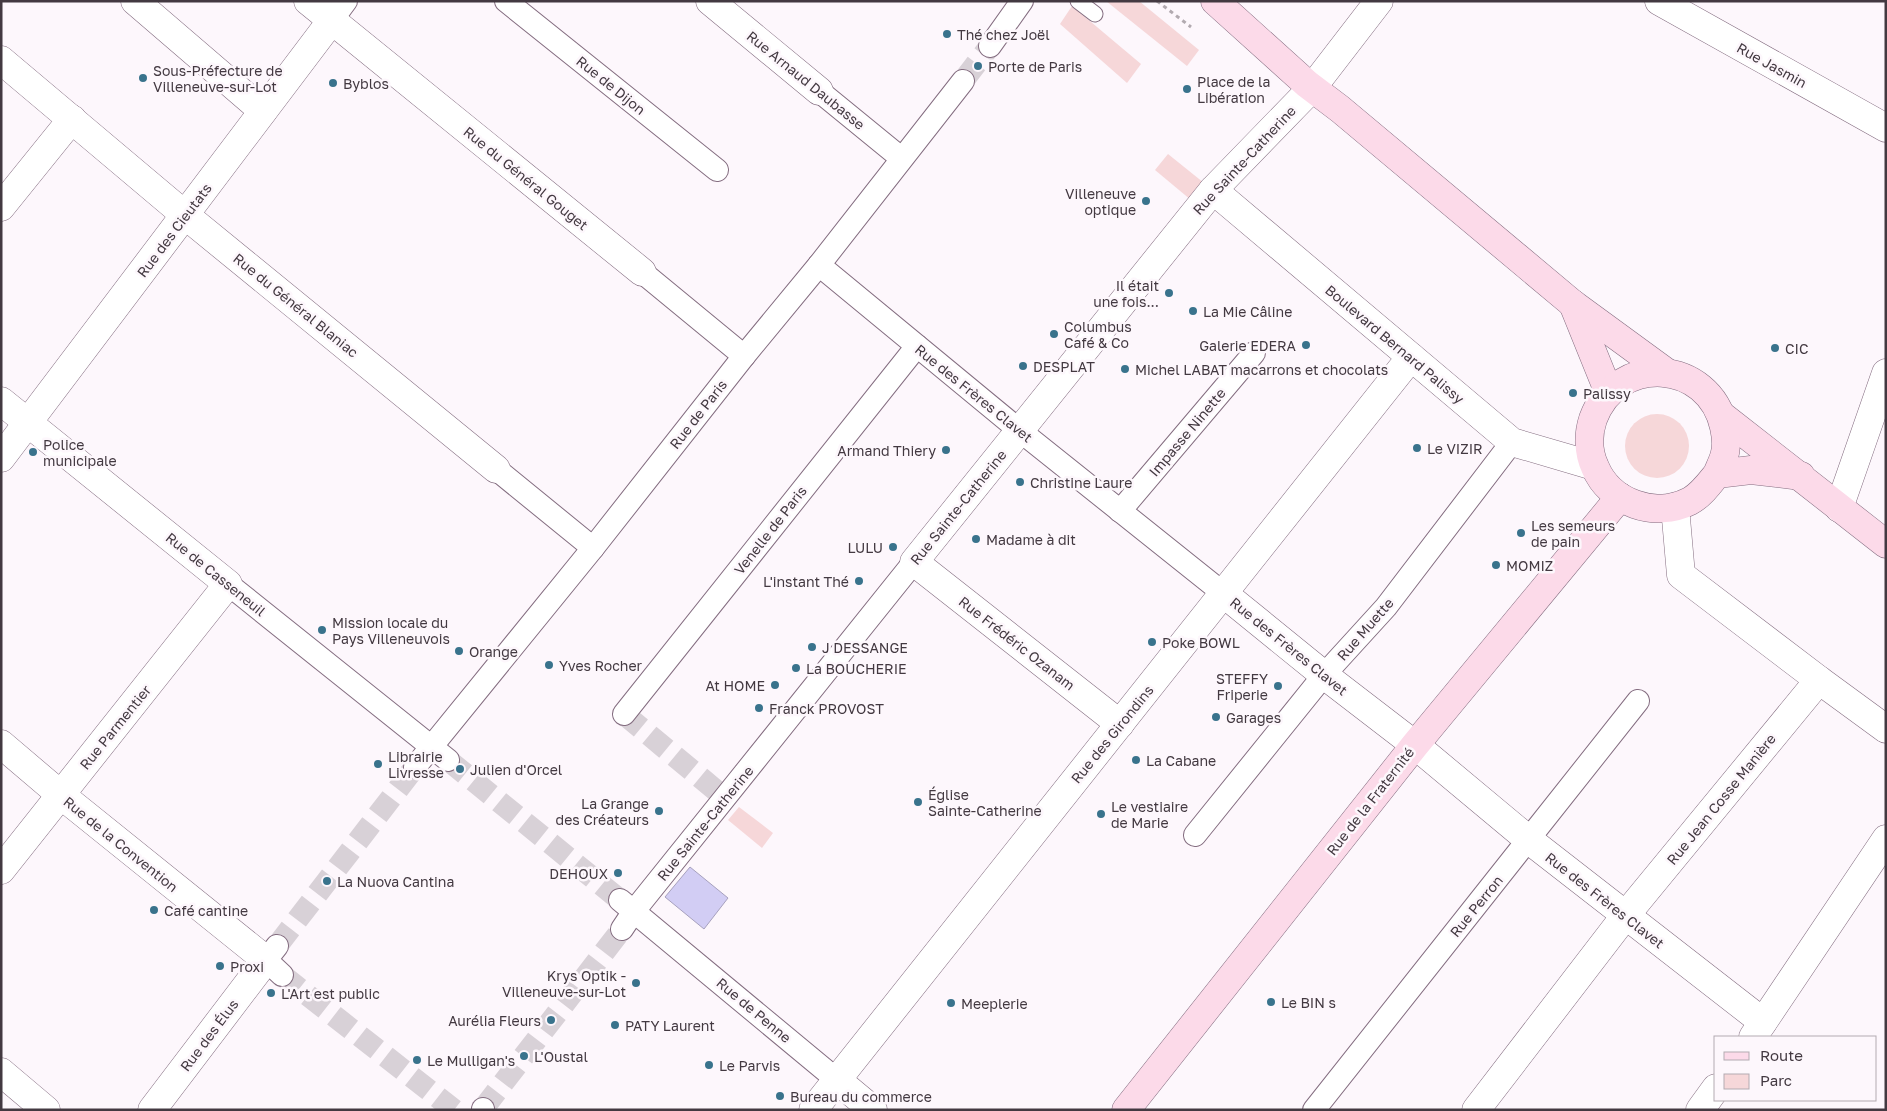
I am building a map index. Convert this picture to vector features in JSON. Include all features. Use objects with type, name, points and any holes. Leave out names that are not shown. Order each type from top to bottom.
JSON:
[{"type":"main road","points":[[1215,1],[1309,86],[1346,114],[1573,304],[1666,372]]},
{"type":"main road","points":[[1573,304],[1608,393]]},
{"type":"main road","points":[[1666,372],[1684,377],[1700,387],[1712,399],[1721,415],[1726,435],[1724,456],[1717,474],[1704,491],[1691,501],[1675,507],[1656,509],[1637,506],[1620,498],[1604,484],[1594,466],[1589,447],[1590,428],[1597,409],[1608,393],[1625,380],[1645,373],[1666,372]]},
{"type":"main road","points":[[1721,415],[1886,544]]},
{"type":"main road","points":[[1717,474],[1751,470],[1801,476]]},
{"type":"main road","name":"Rue de la Fraternité","points":[[1126,1110],[1415,745],[1620,498]]},
{"type":"street","points":[[135,1],[263,111]]},
{"type":"street","name":"Rue du Général Gouget","points":[[308,1],[339,10],[642,272],[744,356]]},
{"type":"street","name":"Rue de Dijon","points":[[506,1],[717,170]]},
{"type":"street","name":"Rue Arnaud Daubasse","points":[[710,1],[901,158]]},
{"type":"street","points":[[990,46],[1022,1]]},
{"type":"street","name":"Rue Sainte-Catherine","points":[[626,913],[914,562],[1213,190],[1309,86],[1379,1]]},
{"type":"street","name":"Rue Jasmin","points":[[1659,1],[1886,128]]},
{"type":"street","name":"Rue des Cieutats","points":[[1,458],[339,10]]},
{"type":"street","name":"Rue du Général Blaniac","points":[[1,60],[185,215],[593,548]]},
{"type":"street","name":"Rue de Paris","points":[[415,767],[440,753],[593,548],[744,356],[819,266],[901,158],[963,81]]},
{"type":"street","points":[[1,207],[72,119]]},
{"type":"street","name":"Boulevard Bernard Palissy","points":[[1213,190],[1512,442],[1594,466]]},
{"type":"street","name":"Rue des Frères Clavet","points":[[819,266],[1019,430],[1324,675],[1415,745],[1529,840],[1626,916],[1758,1030]]},
{"type":"street","name":"Venelle de Paris","points":[[624,714],[916,346]]},
{"type":"street","name":"Impasse Ninette","points":[[1120,510],[1254,353]]},
{"type":"street","name":"Rue des Girondins","points":[[813,1110],[1410,357]]},
{"type":"street","points":[[1840,508],[1886,373]]},
{"type":"street","name":"Rue de Casseneuil","points":[[1,401],[440,753]]},
{"type":"street","name":"Rue Muette","points":[[1195,835],[1324,675],[1386,607],[1512,442]]},
{"type":"street","points":[[1675,507],[1681,575],[1818,680],[1886,729]]},
{"type":"street","name":"Rue Frédéric Ozanam","points":[[914,562],[1120,724]]},
{"type":"street","name":"Rue Parmentier","points":[[1,870],[228,584]]},
{"type":"street","name":"Rue Jean Cosse Manière","points":[[1476,1110],[1626,916],[1818,680]]},
{"type":"street","name":"Rue Perron","points":[[1314,1110],[1638,702]]},
{"type":"street","name":"Rue de la Convention","points":[[1,744],[61,795],[275,960]]},
{"type":"street","points":[[1758,1030],[1886,839]]},
{"type":"street","name":"Rue de Penne","points":[[626,913],[873,1110]]},
{"type":"street","name":"Rue des Élus","points":[[152,1110],[275,960]]},
{"type":"street","points":[[1,1072],[46,1110]]},
{"type":"street","points":[[1700,1110],[1714,1091]]},
{"type":"lane","points":[[1078,1],[1095,14]]},
{"type":"green space","points":[[1106,1],[1139,1],[1199,50],[1187,66]]},
{"type":"green space","points":[[1072,6],[1141,64],[1127,83],[1060,24]]},
{"type":"green space","points":[[1168,154],[1204,183],[1191,200],[1155,170]]},
{"type":"green space","points":[[1657,414],[1675,420],[1683,428],[1689,446],[1683,464],[1675,472],[1657,478],[1639,472],[1631,464],[1625,446],[1631,428],[1639,420]]},
{"type":"green space","points":[[739,807],[773,833],[762,848],[728,820]]},
{"type":"shaded area","points":[[690,867],[728,898],[704,929],[665,897]]},
{"type":"tunnel","points":[[963,81],[990,46]]},
{"type":"tunnel","points":[[624,714],[725,798]]},
{"type":"tunnel","points":[[448,760],[620,900]]},
{"type":"tunnel","points":[[277,946],[415,767]]},
{"type":"tunnel","points":[[483,1109],[622,929]]},
{"type":"tunnel","points":[[282,975],[454,1110]]},
{"type":"place","name":"Thé chez Joël","points":[[947,34]]},
{"type":"place","name":"Porte de Paris","points":[[978,66]]},
{"type":"place","name":"Sous-Préfecture de Villeneuve-sur-Lot","points":[[143,78]]},
{"type":"place","name":"Byblos","points":[[333,83]]},
{"type":"place","name":"Place de la Libération","points":[[1187,89]]},
{"type":"place","name":"Villeneuve optique","points":[[1146,201]]},
{"type":"place","name":"Il était une fois...","points":[[1169,293]]},
{"type":"place","name":"La Mie Câline","points":[[1193,311]]},
{"type":"place","name":"Columbus Café & Co","points":[[1054,334]]},
{"type":"place","name":"Galerie EDERA","points":[[1306,345]]},
{"type":"place","name":"CIC","points":[[1775,348]]},
{"type":"place","name":"DESPLAT","points":[[1023,366]]},
{"type":"place","name":"Michel LABAT macarrons et chocolats","points":[[1125,369]]},
{"type":"place","name":"Palissy","points":[[1573,393]]},
{"type":"place","name":"Le VIZIR","points":[[1417,448]]},
{"type":"place","name":"Armand Thiery","points":[[946,450]]},
{"type":"place","name":"Police municipale","points":[[33,452]]},
{"type":"place","name":"Christine Laure","points":[[1020,482]]},
{"type":"place","name":"Les semeurs de pain","points":[[1521,533]]},
{"type":"place","name":"Madame à dit","points":[[976,539]]},
{"type":"place","name":"LULU","points":[[893,547]]},
{"type":"place","name":"MOMIZ","points":[[1496,565]]},
{"type":"place","name":"L'instant Thé","points":[[859,581]]},
{"type":"place","name":"Mission locale du Pays Villeneuvois","points":[[322,630]]},
{"type":"place","name":"Poke BOWL","points":[[1152,642]]},
{"type":"place","name":"J DESSANGE","points":[[812,647]]},
{"type":"place","name":"Orange","points":[[459,651]]},
{"type":"place","name":"Yves Rocher","points":[[549,665]]},
{"type":"place","name":"La BOUCHERIE","points":[[796,668]]},
{"type":"place","name":"At HOME","points":[[775,685]]},
{"type":"place","name":"STEFFY Friperie","points":[[1278,686]]},
{"type":"place","name":"Franck PROVOST","points":[[759,708]]},
{"type":"place","name":"Garages","points":[[1216,717]]},
{"type":"place","name":"La Cabane","points":[[1136,760]]},
{"type":"place","name":"Librairie Livresse","points":[[378,764]]},
{"type":"place","name":"Julien d'Orcel","points":[[460,769]]},
{"type":"place","name":"Église Sainte-Catherine","points":[[918,802]]},
{"type":"place","name":"La Grange des Créateurs","points":[[659,811]]},
{"type":"place","name":"Le vestiaire de Marie","points":[[1101,814]]},
{"type":"place","name":"DEHOUX","points":[[618,873]]},
{"type":"place","name":"La Nuova Cantina","points":[[327,881]]},
{"type":"place","name":"Café cantine","points":[[154,910]]},
{"type":"place","name":"Proxi","points":[[220,966]]},
{"type":"place","name":"Krys Optik - Villeneuve-sur-Lot","points":[[636,983]]},
{"type":"place","name":"L'Art est public","points":[[271,993]]},
{"type":"place","name":"Le BIN s","points":[[1271,1002]]},
{"type":"place","name":"Meeplerie","points":[[951,1003]]},
{"type":"place","name":"Aurélia Fleurs","points":[[551,1020]]},
{"type":"place","name":"PATY Laurent","points":[[615,1025]]},
{"type":"place","name":"L'Oustal","points":[[524,1056]]},
{"type":"place","name":"Le Mulligan's","points":[[417,1060]]},
{"type":"place","name":"Le Parvis","points":[[709,1065]]},
{"type":"place","name":"Bureau du commerce","points":[[780,1096]]}]
